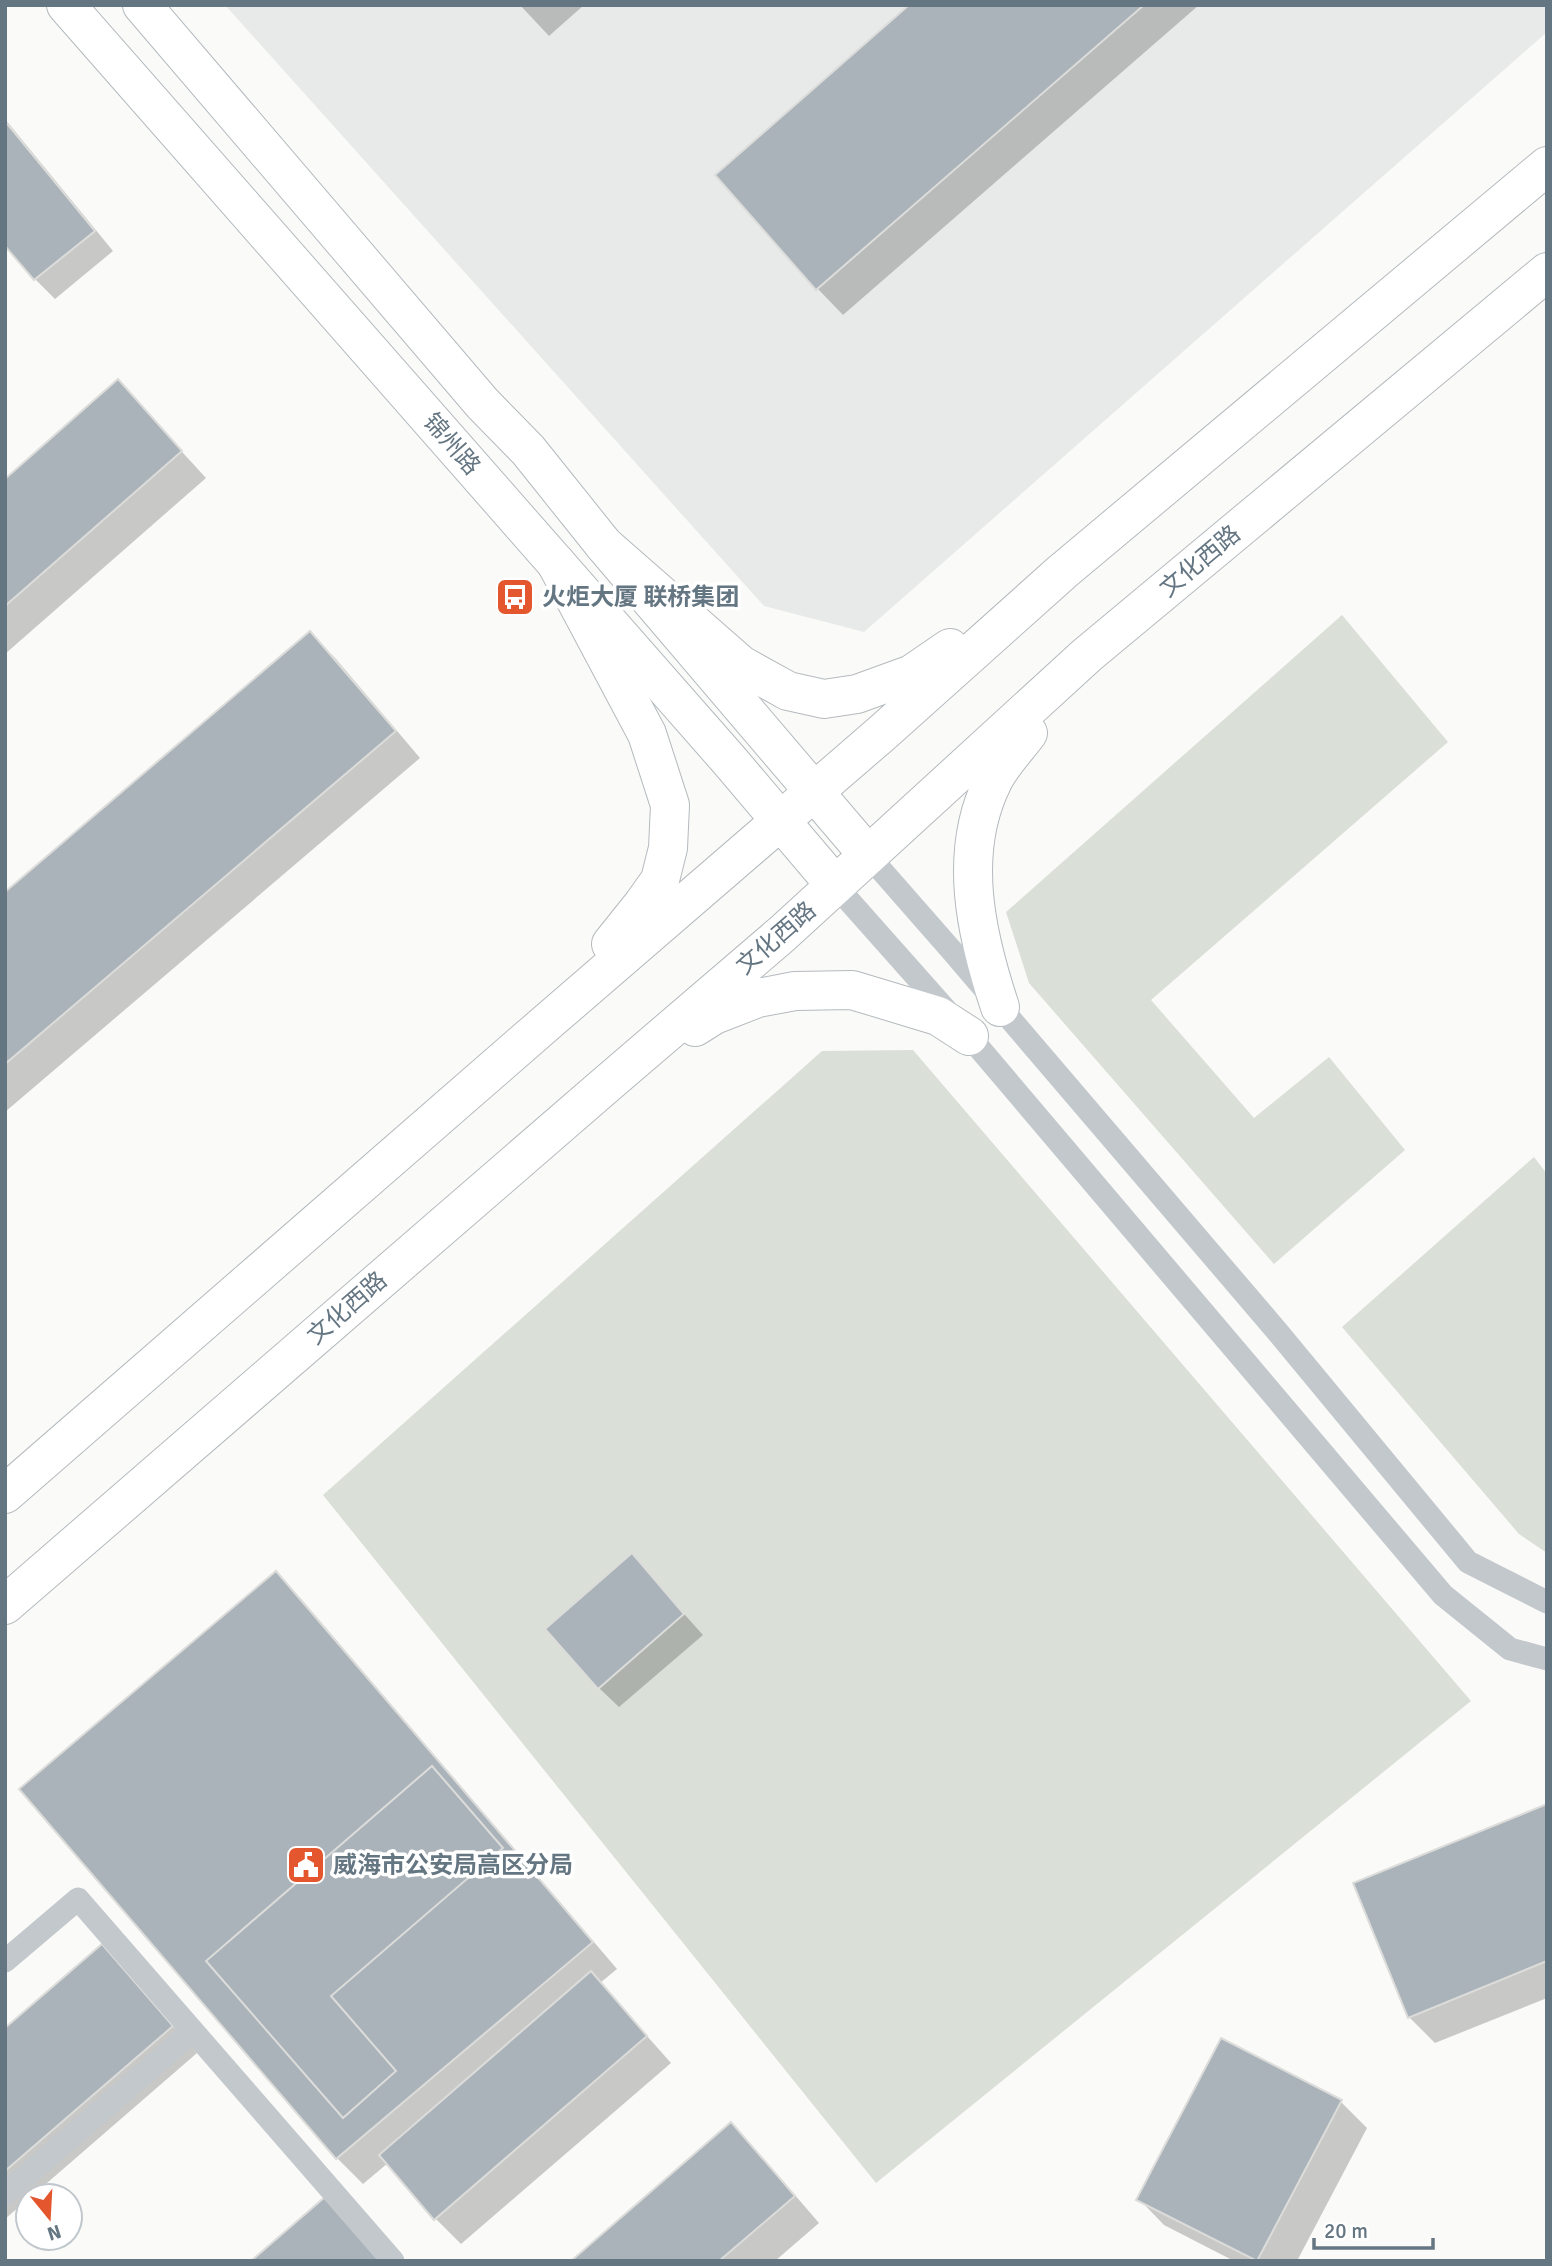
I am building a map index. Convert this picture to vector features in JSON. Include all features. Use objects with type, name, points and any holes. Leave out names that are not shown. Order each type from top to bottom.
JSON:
[{"type":"main road","name":"锦州路","points":[[66,5],[556,563],[835,886]]},
{"type":"main road","name":"锦州路","points":[[142,5],[483,404],[528,450],[604,545],[868,855]]},
{"type":"main road","points":[[5,1493],[814,792],[1062,572],[1547,166]]},
{"type":"main road","name":"文化西路","points":[[5,1605],[782,934],[1087,655],[1547,272]]},
{"type":"main road","points":[[604,545],[741,665],[788,691],[824,699],[857,694],[912,674],[1062,572]]},
{"type":"main road","points":[[552,1018],[660,880],[668,848],[670,806],[647,734],[556,563]]},
{"type":"main road","points":[[1000,1007],[984,959],[976,919],[973,877],[978,822],[993,779],[1087,655]]},
{"type":"main road","points":[[608,1083],[714,1015],[758,998],[795,990],[852,990],[938,1016],[969,1036]]},
{"type":"lane","points":[[868,855],[1276,1330],[1468,1562],[1547,1602]]},
{"type":"lane","points":[[835,886],[969,1036],[1443,1595],[1510,1649],[1547,1659]]},
{"type":"lane","points":[[5,1961],[78,1899],[393,2261]]},
{"type":"lane","points":[[5,2194],[193,2031]]},
{"type":"shaded area","points":[[225,5],[1547,5],[1547,32],[864,632],[764,606]]},
{"type":"shaded area","points":[[1342,615],[1448,742],[1151,1000],[1254,1118],[1329,1057],[1405,1150],[1274,1264],[1029,983],[1006,912]]},
{"type":"shaded area","points":[[913,1050],[1471,1701],[876,2183],[323,1495],[822,1051]]},
{"type":"shaded area","points":[[1534,1157],[1547,1174],[1547,1553],[1519,1534],[1342,1327]]},
{"type":"building","points":[[909,5],[1144,5],[816,290],[715,175]]},
{"type":"building","points":[[5,121],[95,231],[34,280],[5,246]]},
{"type":"building","points":[[118,379],[182,451],[5,606],[5,479]]},
{"type":"building","points":[[310,631],[396,731],[5,1064],[5,892]]},
{"type":"building","points":[[632,1553],[684,1614],[598,1689],[545,1629]]},
{"type":"building","name":"威海市公安局高区分局","points":[[276,1571],[593,1942],[336,2159],[19,1789]]},
{"type":"building","points":[[432,1766],[503,1848],[331,1996],[396,2071],[343,2118],[206,1961]]},
{"type":"building","points":[[1547,1804],[1547,1961],[1408,2018],[1353,1883]]},
{"type":"building","points":[[102,1944],[173,2026],[5,2171],[5,2028]]},
{"type":"building","points":[[591,1971],[647,2036],[434,2220],[379,2155]]},
{"type":"building","points":[[1221,2038],[1342,2100],[1257,2261],[1136,2200]]},
{"type":"building","points":[[731,2122],[795,2196],[719,2261],[571,2261]]},
{"type":"building","points":[[325,2197],[380,2261],[251,2261]]},
{"type":"place","name":"火炬大厦 联桥集团","points":[[515,597]]},
{"type":"place","name":"威海市公安局高区分局","points":[[306,1865]]}]
